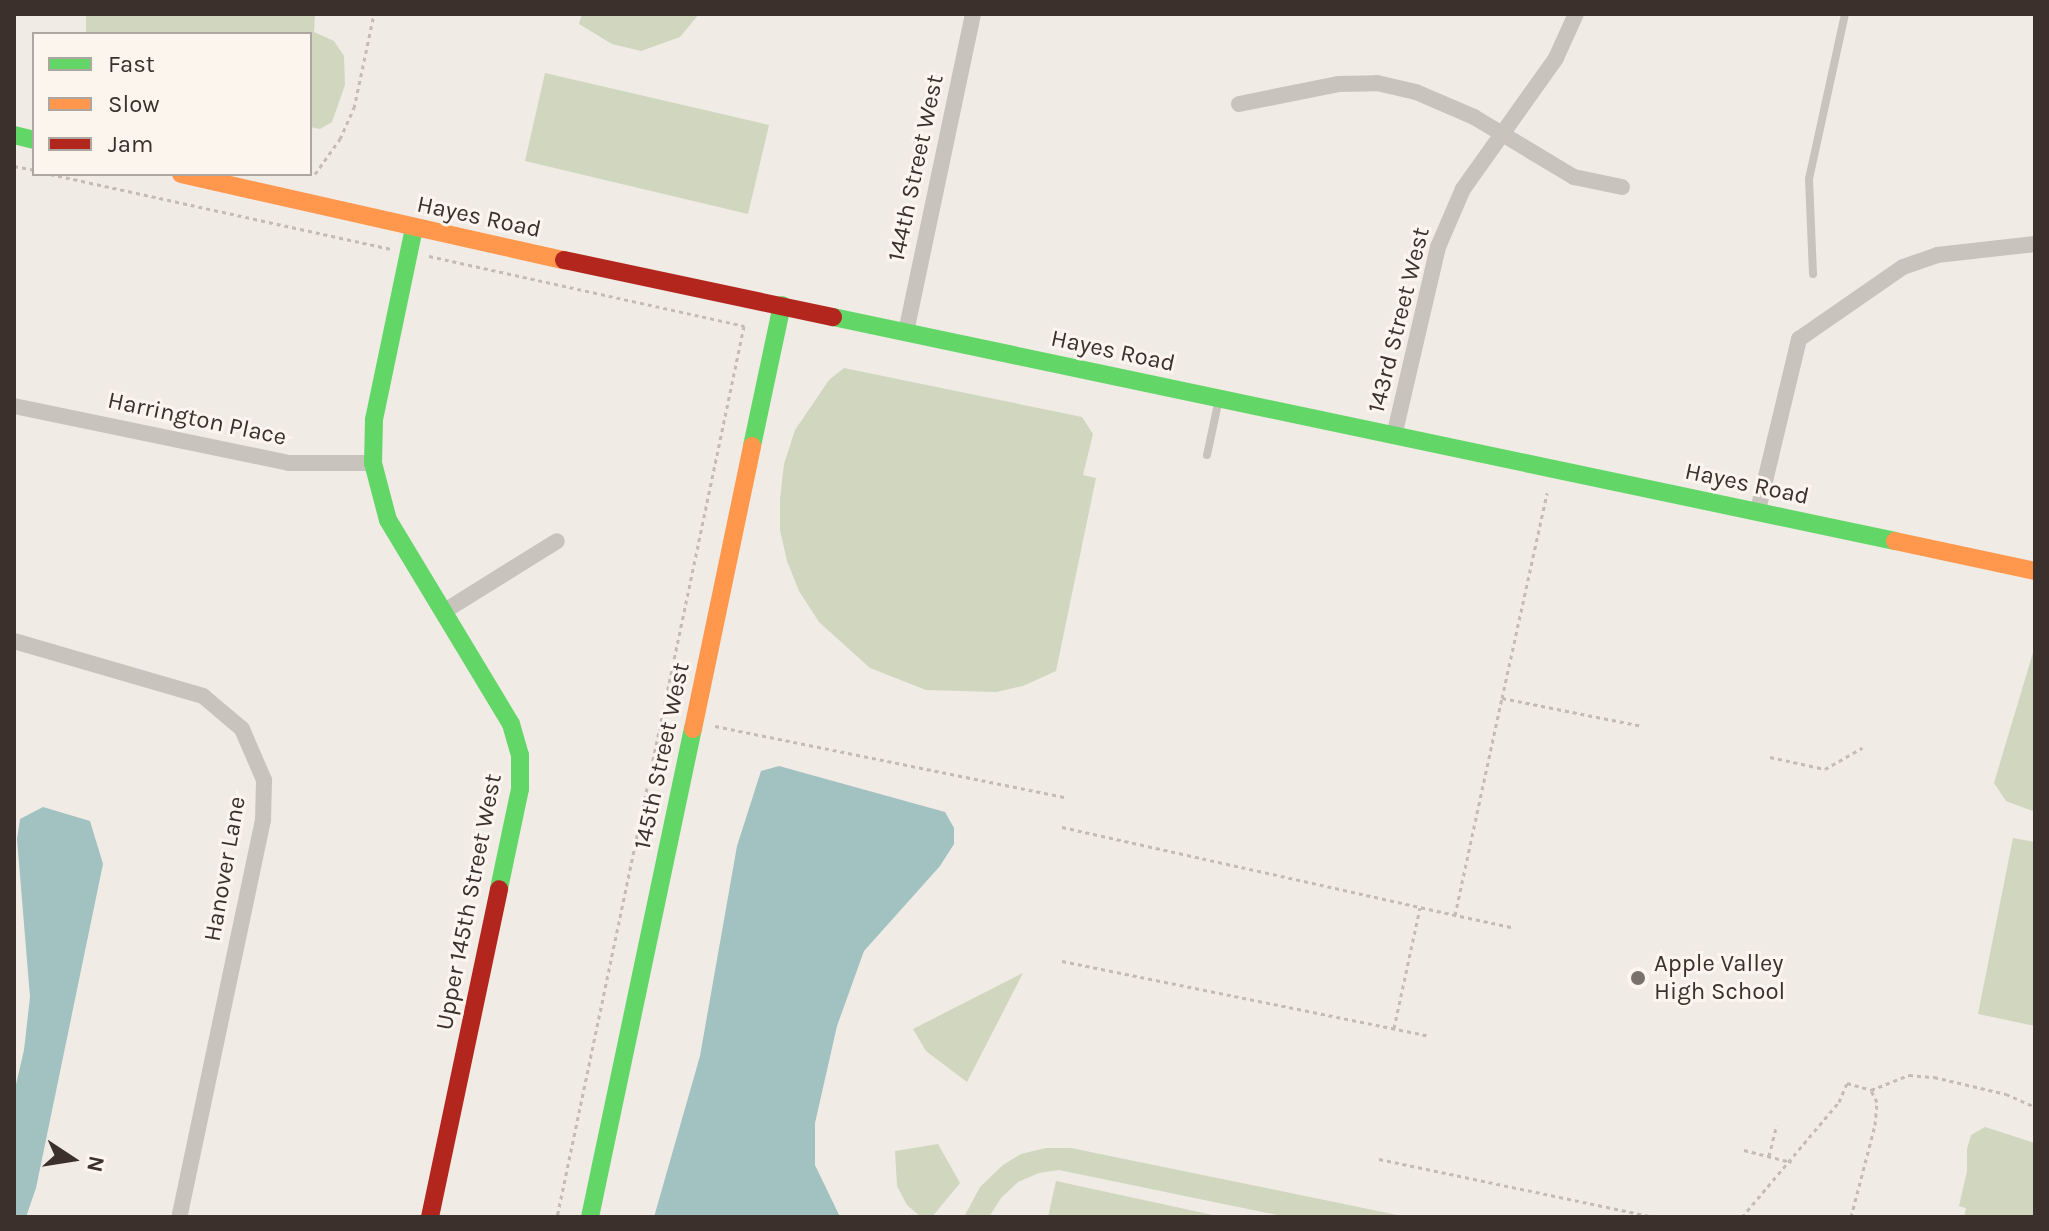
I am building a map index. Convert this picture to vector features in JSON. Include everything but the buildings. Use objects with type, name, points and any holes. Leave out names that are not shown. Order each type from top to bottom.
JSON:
[{"type":"street","name":"144th Street West","points":[[906,332],[973,14]]},
{"type":"street","name":"143rd Street West","points":[[1394,436],[1438,247],[1463,189],[1556,58],[1576,14]]},
{"type":"street","points":[[1239,104],[1338,84],[1377,83],[1416,92],[1503,132],[1574,177],[1622,187]]},
{"type":"street","name":"Hayes Road","points":[[190,176],[414,228],[2035,571]]},
{"type":"street","name":"Upper 145th Street West","points":[[414,228],[374,420],[373,463],[388,520],[511,724],[520,755],[520,789],[430,1217]]},
{"type":"street","points":[[1758,510],[1799,339],[1903,267],[1937,255],[2035,244]]},
{"type":"street","name":"145th Street West","points":[[590,1217],[782,305]]},
{"type":"street","name":"Harrington Place","points":[[14,406],[289,463],[373,463]]},
{"type":"street","points":[[443,612],[557,541]]},
{"type":"street","name":"Hanover Lane","points":[[14,641],[203,696],[242,729],[264,780],[263,820],[179,1217]]},
{"type":"lane","points":[[1813,274],[1809,179],[1845,14]]},
{"type":"lane","points":[[1207,455],[1219,398]]},
{"type":"path","points":[[315,174],[340,139],[354,108],[374,14]]},
{"type":"path","points":[[1455,915],[1547,493]]},
{"type":"path","points":[[1502,698],[1642,726]]},
{"type":"path","points":[[715,726],[1068,798]]},
{"type":"path","points":[[1770,757],[1825,769],[1862,748]]},
{"type":"path","points":[[1062,827],[1511,927]]},
{"type":"path","points":[[1394,1028],[1420,908]]},
{"type":"path","points":[[1062,961],[1427,1035]]},
{"type":"path","points":[[1742,1217],[1839,1102],[1847,1083],[1871,1090],[1909,1075],[1934,1077],[2006,1094],[2035,1107]]},
{"type":"path","points":[[1851,1217],[1875,1125],[1877,1102],[1871,1090]]},
{"type":"path","points":[[1768,1156],[1777,1125]]},
{"type":"path","points":[[1744,1150],[1791,1162]]},
{"type":"path","points":[[1379,1159],[1654,1217]]},
{"type":"green space","points":[[86,14],[315,14],[314,32],[334,41],[344,56],[345,85],[332,122],[320,129],[312,127],[312,32],[86,32]]},
{"type":"green space","points":[[582,14],[699,14],[680,37],[641,51],[612,44],[579,24]]},
{"type":"green space","points":[[545,73],[769,125],[748,214],[525,161]]},
{"type":"green space","points":[[844,368],[1082,417],[1093,434],[1083,475],[1096,478],[1056,671],[1023,686],[996,692],[926,690],[870,668],[819,622],[799,591],[787,561],[780,530],[780,499],[784,464],[795,430],[829,380]]},
{"type":"green space","points":[[2035,646],[2035,812],[2006,801],[1994,783]]},
{"type":"green space","points":[[2013,838],[2035,842],[2035,1026],[1978,1014]]},
{"type":"green space","points":[[1023,973],[967,1082],[926,1051],[913,1029]]},
{"type":"green space","points":[[1985,1127],[2035,1143],[2035,1217],[1964,1217],[1966,1208],[1959,1206],[1967,1171],[1967,1149],[1971,1135]]},
{"type":"green space","points":[[938,1144],[960,1183],[932,1217],[921,1217],[907,1205],[897,1186],[895,1151]]},
{"type":"green space","points":[[1046,1148],[1071,1148],[1407,1217],[1287,1217],[1059,1170],[1039,1173],[1018,1182],[1001,1198],[989,1217],[964,1217],[980,1187],[1003,1165],[1021,1154]]},
{"type":"green space","points":[[1056,1181],[1222,1217],[1048,1217]]},
{"type":"water","points":[[779,766],[945,812],[954,828],[954,844],[940,866],[864,951],[837,1026],[815,1123],[815,1165],[840,1217],[654,1217],[700,1056],[737,846],[761,771]]},
{"type":"water","points":[[43,807],[90,821],[103,864],[36,1188],[26,1217],[14,1217],[14,1093],[24,1050],[30,997],[17,839],[20,819]]},
{"type":"traffic: fast","points":[[14,135],[32,140]]},
{"type":"traffic: fast","points":[[414,228],[374,420],[373,463],[388,520],[511,724],[520,755],[520,789],[499,889]]},
{"type":"traffic: fast","points":[[752,446],[782,305]]},
{"type":"traffic: fast","points":[[833,317],[1895,541]]},
{"type":"traffic: fast","points":[[590,1217],[693,729]]},
{"type":"traffic: slow","points":[[190,176],[564,260]]},
{"type":"traffic: slow","points":[[693,729],[752,446]]},
{"type":"traffic: slow","points":[[1895,541],[2035,571]]},
{"type":"traffic: jam","points":[[564,260],[833,317]]},
{"type":"traffic: jam","points":[[430,1217],[499,889]]},
{"type":"place","name":"Apple Valley High School","points":[[1638,978]]}]
